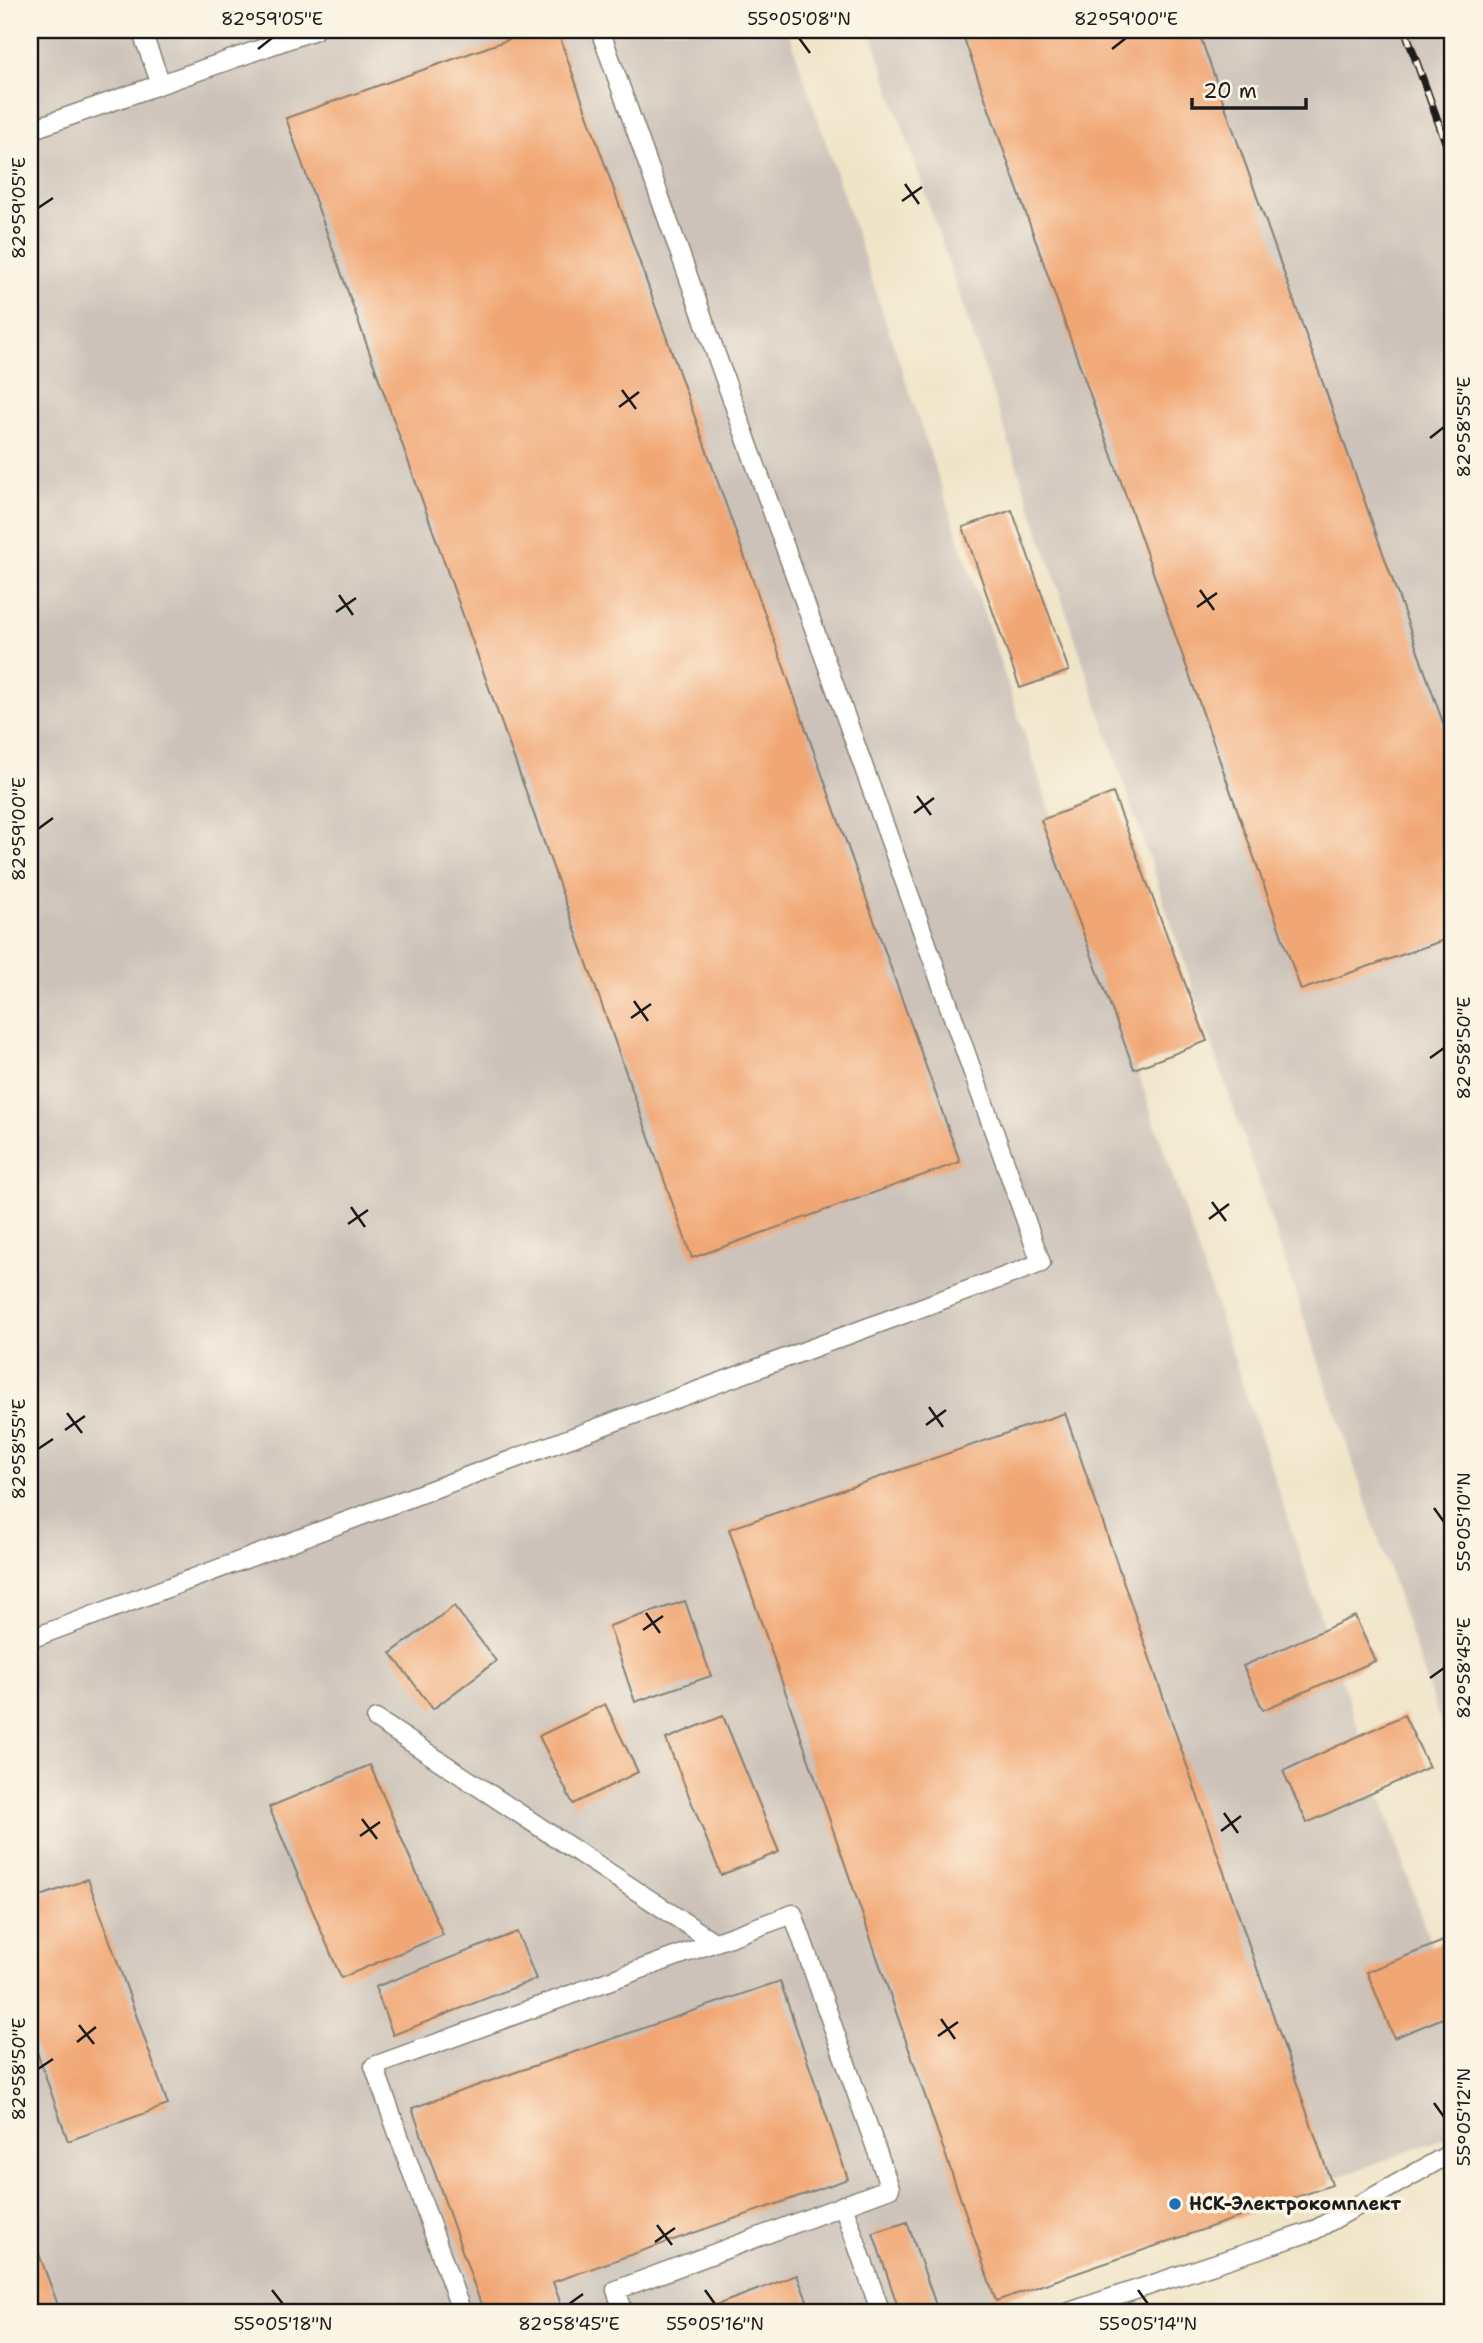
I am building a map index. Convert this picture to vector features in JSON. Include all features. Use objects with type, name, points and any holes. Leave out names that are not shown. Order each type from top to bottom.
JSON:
[{"type":"lane","points":[[141,30],[161,84]]},
{"type":"lane","points":[[30,130],[315,30]]},
{"type":"lane","points":[[30,1639],[1041,1263],[600,30]]},
{"type":"lane","points":[[376,1719],[714,1942]]},
{"type":"lane","points":[[462,2313],[374,2066],[793,1914],[890,2188],[616,2290],[624,2313]]},
{"type":"lane","points":[[1066,2313],[1313,2231],[1453,2152]]},
{"type":"lane","points":[[842,2206],[881,2313]]},
{"type":"shaded area","points":[[30,30],[788,30],[1453,2011],[1453,2135],[965,2313],[30,2313]]},
{"type":"shaded area","points":[[870,30],[1453,30],[1453,1760]]},
{"type":"building","points":[[536,30],[557,30],[960,1162],[692,1258],[286,118]]},
{"type":"building","points":[[961,30],[1198,30],[1453,751],[1453,937],[1301,990]]},
{"type":"building","points":[[1012,510],[1069,671],[1020,688],[963,527]]},
{"type":"building","points":[[1113,793],[1207,1041],[1134,1069],[1041,820]]},
{"type":"building","points":[[1065,1413],[1332,2185],[996,2301],[729,1529]]},
{"type":"building","points":[[685,1601],[711,1676],[635,1702],[609,1626]]},
{"type":"building","points":[[454,1606],[496,1661],[433,1709],[391,1653]]},
{"type":"building","points":[[1355,1616],[1375,1661],[1263,1710],[1243,1666]]},
{"type":"building","points":[[605,1704],[638,1772],[573,1804],[539,1736]]},
{"type":"building","points":[[1404,1715],[1429,1767],[1307,1823],[1283,1771]]},
{"type":"building","points":[[723,1716],[779,1852],[721,1875],[666,1739]]},
{"type":"building","points":[[370,1765],[443,1935],[341,1978],[269,1807]]},
{"type":"building","points":[[88,1879],[168,2105],[68,2141],[30,2032],[30,1900]]},
{"type":"building","points":[[517,1932],[536,1979],[393,2035],[375,1987]]},
{"type":"building","points":[[1453,1937],[1453,2014],[1394,2038],[1367,1972]]},
{"type":"building","points":[[780,1981],[848,2179],[553,2282],[564,2313],[484,2313],[412,2108]]},
{"type":"building","points":[[907,2222],[938,2311],[900,2313],[873,2233]]},
{"type":"building","points":[[30,2230],[61,2313],[30,2313]]},
{"type":"building","points":[[797,2275],[812,2313],[695,2313]]},
{"type":"railway","points":[[1405,30],[1453,163]]},
{"type":"place","name":"НСК-Электрокомплект","points":[[1175,2204]]}]
